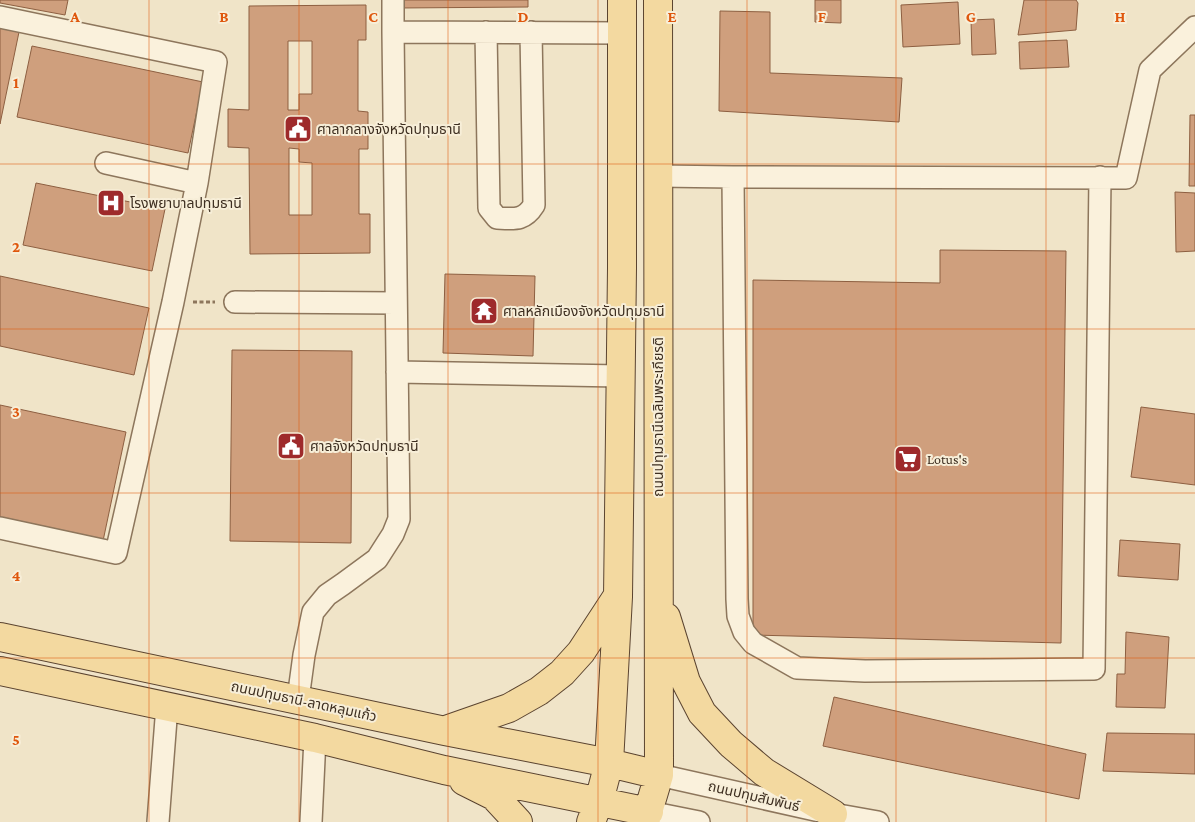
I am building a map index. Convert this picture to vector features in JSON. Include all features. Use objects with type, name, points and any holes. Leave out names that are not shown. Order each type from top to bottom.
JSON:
[{"type":"main road","points":[[595,812],[609,763],[618,597],[622,268],[622,0]]},
{"type":"main road","name":"ถนนปทุมธานีเฉลิมพระเกียรติ","points":[[647,817],[659,775],[658,0]]},
{"type":"main road","points":[[658,589],[686,682],[702,713],[731,744],[764,772],[833,814]]},
{"type":"main road","points":[[445,730],[508,708],[538,691],[562,673],[581,652],[618,597]]},
{"type":"main road","name":"ถนนปทุมธานี-ลาดหลุมแก้ว","points":[[0,637],[659,775]]},
{"type":"main road","points":[[0,671],[315,738],[444,770],[595,812],[647,817]]},
{"type":"main road","points":[[444,770],[494,796],[518,822]]},
{"type":"street","points":[[298,699],[304,655],[313,612],[327,595],[377,559],[394,534],[398,518],[393,0]]},
{"type":"street","points":[[0,17],[216,62],[173,302],[116,553],[0,528]]},
{"type":"street","points":[[658,176],[1126,178],[1150,70],[1195,27]]},
{"type":"street","points":[[393,32],[622,32]]},
{"type":"street","points":[[486,32],[489,208],[497,218],[513,219],[528,215],[534,205],[531,32]]},
{"type":"street","points":[[106,162],[196,182]]},
{"type":"street","points":[[733,177],[738,616],[744,632],[753,642],[797,668],[874,671],[1094,669],[1100,177]]},
{"type":"street","points":[[235,302],[396,303]]},
{"type":"street","points":[[397,372],[620,376]]},
{"type":"street","points":[[158,822],[167,706]]},
{"type":"street","points":[[311,822],[315,738]]},
{"type":"street","name":"ถนนปทุมสัมพันธ์","points":[[659,775],[833,814],[878,822]]},
{"type":"street","points":[[647,817],[699,822]]},
{"type":"path","points":[[173,302],[235,302]]},
{"type":"building","points":[[0,0],[68,0],[65,15],[0,3]]},
{"type":"building","points":[[399,0],[528,0],[528,7],[399,8]]},
{"type":"building","points":[[815,0],[841,0],[841,23],[815,22]]},
{"type":"building","points":[[1024,0],[1076,0],[1078,3],[1076,30],[1018,35]]},
{"type":"building","points":[[958,2],[960,44],[903,47],[901,5]]},
{"type":"building","name":"ศาลากลางจังหวัดปทุมธานี","points":[[366,5],[366,40],[358,40],[358,111],[368,112],[368,149],[359,149],[359,214],[370,214],[370,253],[250,254],[249,148],[228,147],[228,109],[249,110],[249,6]],"holes":[[[288,41],[312,41],[312,94],[299,94],[299,110],[288,110]],[[289,148],[299,149],[299,162],[312,163],[312,215],[289,215]]]},
{"type":"building","points":[[720,11],[770,12],[770,73],[902,78],[899,122],[719,111]]},
{"type":"building","points":[[994,19],[996,54],[972,55],[971,20]]},
{"type":"building","points":[[0,28],[19,32],[0,124]]},
{"type":"building","points":[[1067,40],[1069,67],[1020,69],[1019,42]]},
{"type":"building","points":[[32,46],[203,82],[188,153],[17,117]]},
{"type":"building","points":[[1190,115],[1195,115],[1195,186],[1189,186]]},
{"type":"building","points":[[36,183],[165,209],[152,271],[23,245]]},
{"type":"building","points":[[1175,192],[1195,193],[1195,251],[1176,252]]},
{"type":"building","name":"Lotus's","points":[[940,250],[1066,251],[1061,643],[753,635],[753,280],[940,283]]},
{"type":"building","points":[[445,274],[535,276],[533,356],[443,353]]},
{"type":"building","points":[[0,276],[149,308],[134,375],[0,346]]},
{"type":"building","name":"ศาลจังหวัดปทุมธานี","points":[[232,350],[352,351],[351,543],[230,541]]},
{"type":"building","points":[[0,405],[126,432],[103,541],[0,519]]},
{"type":"building","points":[[1141,407],[1195,414],[1195,485],[1131,477]]},
{"type":"building","points":[[1120,540],[1180,544],[1178,580],[1118,576]]},
{"type":"building","points":[[1126,632],[1169,637],[1165,708],[1116,707],[1117,674],[1125,674]]},
{"type":"building","points":[[834,697],[1086,754],[1079,799],[823,746]]},
{"type":"building","points":[[1107,733],[1195,734],[1195,774],[1103,771]]},
{"type":"place","name":"ศาลากลางจังหวัดปทุมธานี","points":[[298,129]]},
{"type":"place","name":"โรงพยาบาลปทุมธานี","points":[[111,203]]},
{"type":"place","name":"ศาลหลักเมืองจังหวัดปทุมธานี","points":[[484,311]]},
{"type":"place","name":"ศาลจังหวัดปทุมธานี","points":[[291,446]]},
{"type":"place","name":"Lotus's","points":[[908,459]]}]
